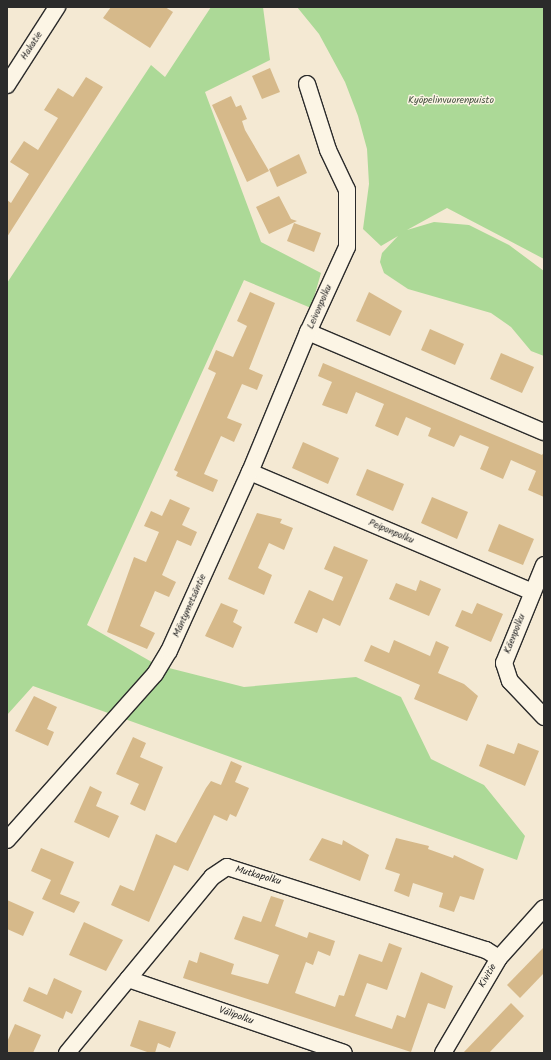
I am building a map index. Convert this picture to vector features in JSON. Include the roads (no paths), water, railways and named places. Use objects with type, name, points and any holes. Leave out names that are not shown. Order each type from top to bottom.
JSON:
[{"type":"street","name":"Hakatie","points":[[7,85],[57,7]]},
{"type":"street","name":"Leivonpolku","points":[[307,84],[328,150],[347,190],[347,247],[308,332],[544,432]]},
{"type":"street","name":"Mäntymetsäntie","points":[[7,840],[155,674],[169,651],[250,472],[308,332]]},
{"type":"street","name":"Peiponpolku","points":[[250,472],[532,592]]},
{"type":"street","name":"Käenpolku","points":[[544,565],[504,663],[510,681],[544,717]]},
{"type":"street","name":"Mutkapolku","points":[[67,1053],[212,877],[227,867],[486,950],[499,958]]},
{"type":"street","name":"Kivitie","points":[[443,1053],[499,958],[544,908]]},
{"type":"street","name":"Välipolku","points":[[128,978],[344,1053]]},
{"type":"park label","name":"Kyöpelinvuorenpuisto","points":[[451,101]]}]
